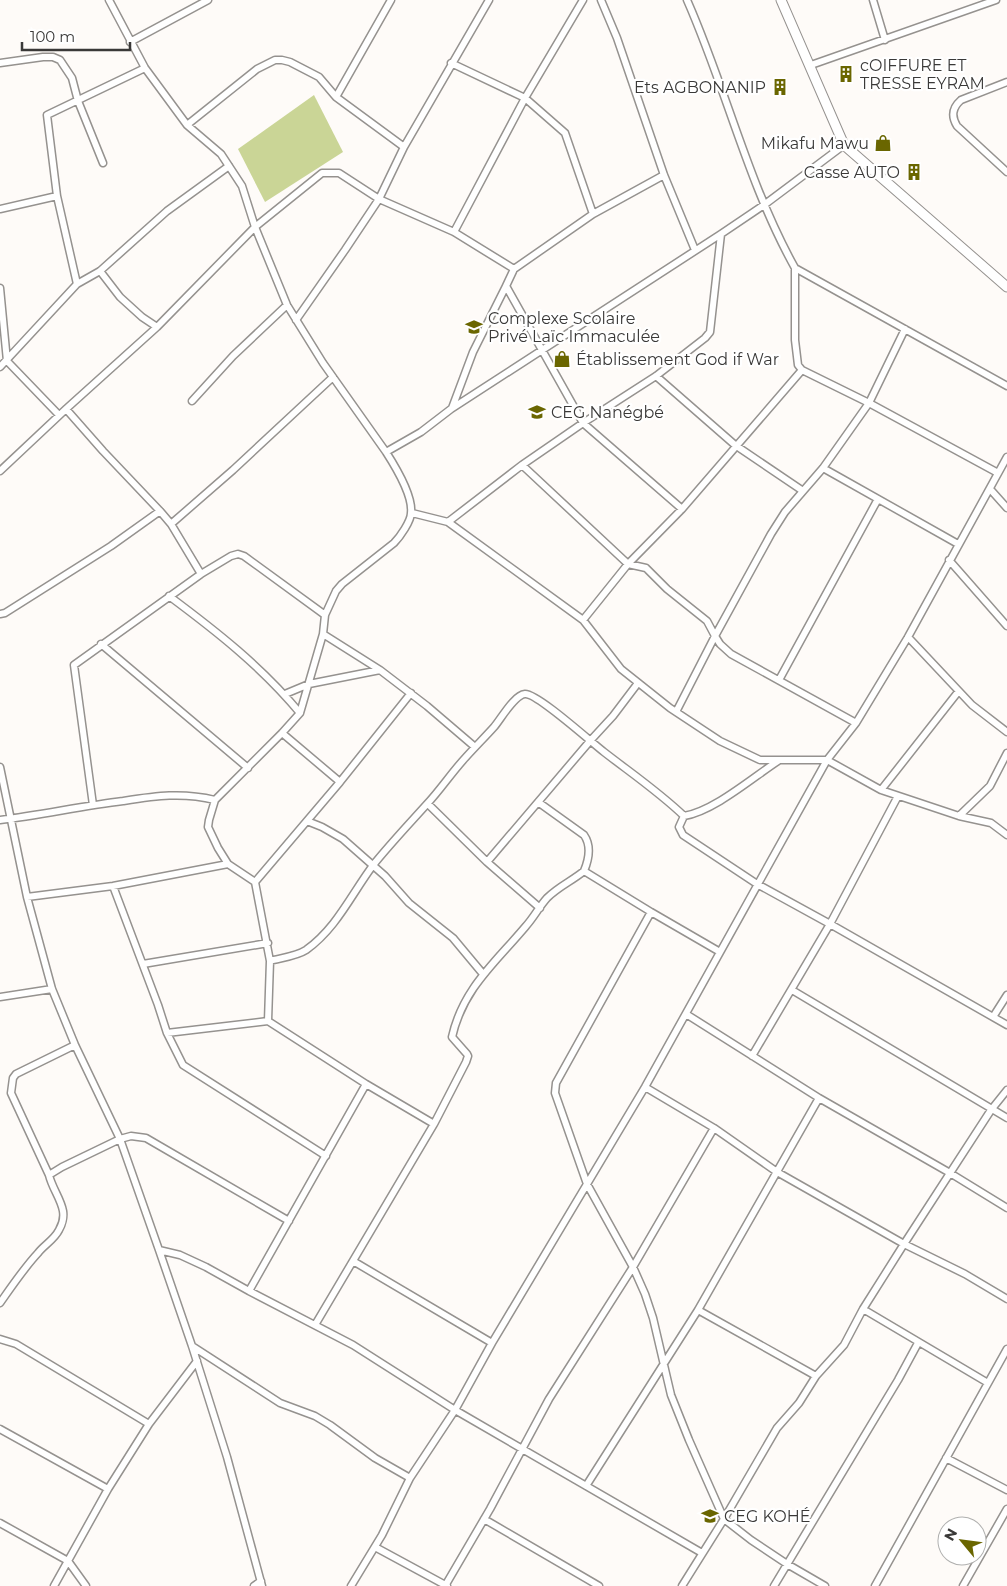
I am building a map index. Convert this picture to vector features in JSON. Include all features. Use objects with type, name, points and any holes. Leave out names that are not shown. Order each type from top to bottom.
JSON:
[{"type":"street","points":[[109,0],[145,68],[187,125],[221,154],[242,186],[255,227],[287,305],[333,377],[386,452],[408,494],[412,513],[394,543],[342,584],[332,598],[300,713],[215,800],[209,820],[208,828],[228,864],[255,882],[270,961],[268,1021]]},
{"type":"street","points":[[130,42],[208,0]]},
{"type":"street","points":[[336,97],[391,0]]},
{"type":"street","points":[[296,320],[346,250],[379,199],[404,148],[451,63],[489,0]]},
{"type":"street","points":[[454,232],[525,98],[583,0]]},
{"type":"street","points":[[601,0],[617,38],[664,175],[695,250]]},
{"type":"street","points":[[687,0],[705,39],[764,205],[777,236],[795,268],[794,340],[798,365],[802,370],[869,403],[998,473]]},
{"type":"street","points":[[781,0],[811,65],[844,145],[1007,287]]},
{"type":"street","points":[[873,0],[885,40]]},
{"type":"street","points":[[811,65],[996,0]]},
{"type":"street","points":[[0,63],[43,57],[54,57],[60,60],[72,78],[78,101],[103,163]]},
{"type":"street","points":[[187,125],[257,68],[275,60],[282,60],[316,75],[336,97],[404,148]]},
{"type":"street","points":[[451,63],[525,98],[565,132],[593,214]]},
{"type":"street","points":[[77,284],[57,196],[47,115],[145,68]]},
{"type":"street","points":[[1007,82],[961,100],[953,112],[953,120],[957,126],[1007,172]]},
{"type":"street","points":[[386,452],[422,432],[451,409],[722,234],[844,145]]},
{"type":"street","points":[[0,367],[77,284],[100,271],[166,211],[229,166]]},
{"type":"street","points":[[0,471],[157,327],[255,227],[322,173],[339,174],[379,199],[454,232],[514,269]]},
{"type":"street","points":[[451,409],[473,352],[514,269],[593,214],[664,175]]},
{"type":"street","points":[[0,209],[57,196]]},
{"type":"street","points":[[448,522],[583,423],[656,376],[710,332],[722,234]]},
{"type":"street","points":[[795,268],[1007,386]]},
{"type":"street","points":[[100,271],[120,297],[142,317],[157,327]]},
{"type":"street","points":[[506,286],[583,423],[682,509]]},
{"type":"street","points":[[0,288],[7,361],[59,415]]},
{"type":"street","points":[[192,401],[233,356],[287,305]]},
{"type":"street","points":[[676,712],[771,534],[785,512],[823,468],[869,403],[905,329]]},
{"type":"street","points":[[583,620],[628,564],[682,509],[802,370]]},
{"type":"street","points":[[656,376],[736,445],[803,491]]},
{"type":"street","points":[[171,524],[233,470],[333,377]]},
{"type":"street","points":[[66,409],[171,524],[201,574]]},
{"type":"street","points":[[351,1586],[375,1547],[410,1478],[455,1410],[492,1343],[645,1087],[827,760],[856,724],[908,637],[1007,457]]},
{"type":"street","points":[[522,466],[628,564],[646,568],[667,589],[707,620],[720,644],[731,654],[856,724]]},
{"type":"street","points":[[823,468],[958,544]]},
{"type":"street","points":[[990,489],[1007,508]]},
{"type":"street","points":[[779,680],[878,499]]},
{"type":"street","points":[[0,614],[102,551],[160,511]]},
{"type":"street","points":[[412,513],[448,522],[583,620],[615,662],[638,683],[676,712],[720,741],[755,758],[778,761],[827,760],[881,790],[959,816],[991,822],[1007,835]]},
{"type":"street","points":[[93,805],[74,664],[201,574],[231,556],[238,554],[244,556],[326,615]]},
{"type":"street","points":[[949,560],[1007,626]]},
{"type":"street","points":[[169,596],[240,652],[285,694],[300,713]]},
{"type":"street","points":[[323,634],[380,670],[411,693],[475,747]]},
{"type":"street","points":[[908,637],[958,692],[996,726],[1007,732]]},
{"type":"street","points":[[101,644],[248,768]]},
{"type":"street","points":[[285,694],[309,684],[380,670]]},
{"type":"street","points":[[487,862],[613,716],[638,683]]},
{"type":"street","points":[[881,790],[958,692]]},
{"type":"street","points":[[255,882],[340,782],[411,693]]},
{"type":"street","points":[[270,961],[304,952],[319,940],[335,922],[373,865],[399,834],[428,804],[511,705],[518,698],[527,694],[560,715],[590,741],[644,781],[684,816]]},
{"type":"street","points":[[282,733],[340,782]]},
{"type":"street","points":[[959,816],[990,786],[1007,753]]},
{"type":"street","points":[[684,816],[711,806],[778,761]]},
{"type":"street","points":[[0,767],[27,897],[52,989],[75,1045],[120,1139],[192,1346],[227,1458],[262,1584],[254,1586]]},
{"type":"street","points":[[0,820],[171,794],[190,795],[215,800]]},
{"type":"street","points":[[752,1056],[830,924],[898,796]]},
{"type":"street","points":[[314,1325],[434,1124],[468,1056],[452,1037],[467,998],[483,974],[504,952],[546,899],[565,882],[584,870],[587,864],[588,840],[584,835],[538,802]]},
{"type":"street","points":[[428,804],[487,862],[540,908]]},
{"type":"street","points":[[684,816],[679,827],[683,835],[757,884],[1007,1026]]},
{"type":"street","points":[[307,821],[343,838],[385,876],[409,903],[453,938],[483,974]]},
{"type":"street","points":[[27,897],[114,886],[228,864]]},
{"type":"street","points":[[584,870],[720,952]]},
{"type":"street","points":[[114,886],[167,1033],[180,1061],[189,1070],[326,1156]]},
{"type":"street","points":[[651,912],[555,1086],[557,1098],[587,1184],[634,1268],[652,1318],[671,1395],[724,1519],[787,1564],[825,1586]]},
{"type":"street","points":[[143,964],[268,943]]},
{"type":"street","points":[[0,997],[52,989]]},
{"type":"street","points":[[792,990],[1007,1118]]},
{"type":"street","points":[[994,1018],[1007,994]]},
{"type":"street","points":[[686,1014],[819,1098],[1007,1208]]},
{"type":"street","points":[[167,1033],[268,1021],[366,1084],[434,1124]]},
{"type":"street","points":[[0,1303],[38,1252],[59,1230],[63,1218],[63,1209],[49,1175],[11,1093],[12,1084],[16,1074],[75,1045]]},
{"type":"street","points":[[249,1292],[366,1084]]},
{"type":"street","points":[[645,1087],[714,1128],[777,1172],[904,1244],[965,1274],[1007,1299]]},
{"type":"street","points":[[682,1586],[777,1428],[799,1403],[816,1376],[838,1353],[904,1244],[1007,1090]]},
{"type":"street","points":[[586,1486],[663,1362],[698,1310],[819,1098]]},
{"type":"street","points":[[375,1547],[446,1586],[550,1399],[634,1268],[714,1128]]},
{"type":"street","points":[[49,1175],[120,1139],[138,1135],[289,1222]]},
{"type":"street","points":[[159,1250],[180,1256],[206,1267],[249,1292],[352,1345],[455,1410],[702,1553]]},
{"type":"street","points":[[353,1261],[492,1343]]},
{"type":"street","points":[[863,1309],[988,1383]]},
{"type":"street","points":[[698,1310],[816,1376]]},
{"type":"street","points":[[0,1339],[16,1344],[149,1424]]},
{"type":"street","points":[[774,1586],[898,1380],[918,1343]]},
{"type":"street","points":[[192,1346],[280,1403],[315,1416],[330,1425],[370,1454],[410,1478]]},
{"type":"street","points":[[875,1586],[1007,1349]]},
{"type":"street","points":[[54,1586],[108,1489],[149,1424],[197,1361]]},
{"type":"street","points":[[0,1429],[108,1489]]},
{"type":"street","points":[[946,1458],[1007,1490]]},
{"type":"street","points":[[962,1586],[1007,1509]]},
{"type":"street","points":[[484,1519],[599,1586]]},
{"type":"street","points":[[0,1523],[68,1561],[86,1586]]},
{"type":"green space","points":[[314,95],[343,152],[265,202],[238,149]]},
{"type":"place","name":"cOIFFURE ET TRESSE EYRAM","points":[[846,74]]},
{"type":"place","name":"Ets AGBONANIP","points":[[780,87]]},
{"type":"place","name":"Mikafu Mawu","points":[[883,143]]},
{"type":"place","name":"Casse AUTO","points":[[914,172]]},
{"type":"place","name":"Complexe Scolaire Privé Laïc Immaculée","points":[[474,327]]},
{"type":"place","name":"Établissement God if War","points":[[562,359]]},
{"type":"place","name":"CEG Nanégbé","points":[[537,412]]},
{"type":"place","name":"CEG KOHÉ","points":[[710,1516]]}]
